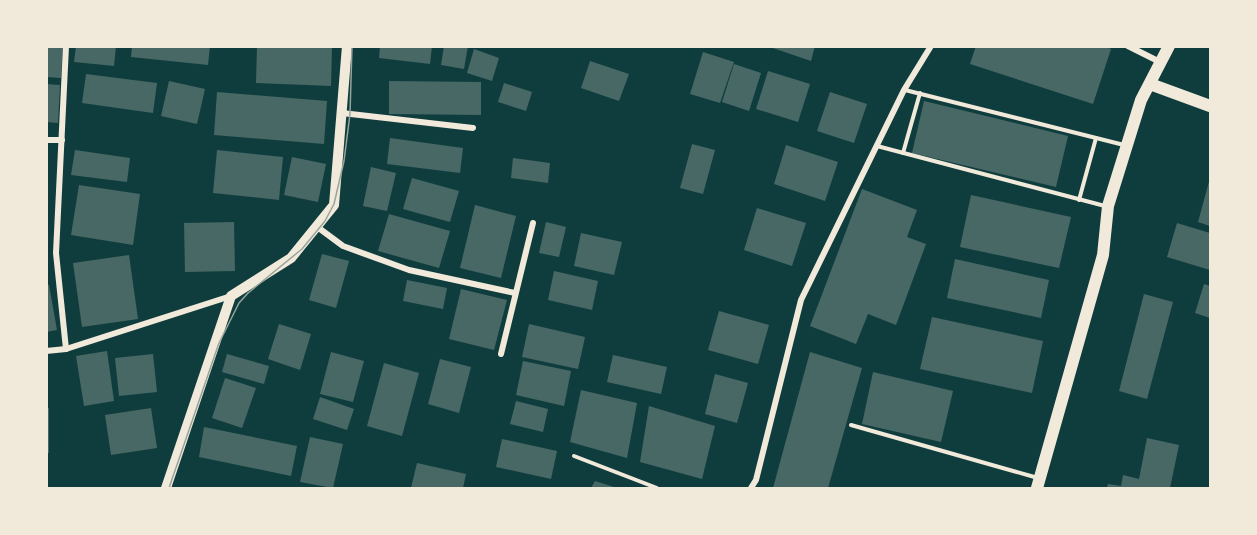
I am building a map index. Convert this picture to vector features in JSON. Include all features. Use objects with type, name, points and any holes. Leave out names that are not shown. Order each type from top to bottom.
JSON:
[{"type":"main road","points":[[1038,483],[1103,255],[1108,206],[1141,100],[1169,46]]},
{"type":"main road","points":[[1150,84],[1210,106]]},
{"type":"street","points":[[66,46],[56,253],[66,349]]},
{"type":"street","points":[[46,351],[66,349],[231,296],[291,258],[334,205],[348,46]]},
{"type":"street","points":[[751,489],[756,480],[801,300],[904,90],[931,46]]},
{"type":"street","points":[[1128,46],[1161,62]]},
{"type":"street","points":[[342,113],[472,128]]},
{"type":"street","points":[[46,140],[62,140]]},
{"type":"street","points":[[501,354],[533,223]]},
{"type":"street","points":[[316,226],[343,246],[409,270],[515,294]]},
{"type":"street","points":[[166,489],[231,296]]},
{"type":"lane","points":[[904,90],[1126,146]]},
{"type":"lane","points":[[903,153],[920,93]]},
{"type":"lane","points":[[1079,200],[1096,138]]},
{"type":"lane","points":[[876,146],[1108,206]]},
{"type":"lane","points":[[851,426],[1038,483]]},
{"type":"lane","points":[[574,456],[657,489]]},
{"type":"building","points":[[46,46],[63,46],[61,78],[46,77]]},
{"type":"building","points":[[76,46],[116,46],[114,66],[74,62]]},
{"type":"building","points":[[132,46],[210,46],[208,65],[131,57]]},
{"type":"building","points":[[257,46],[332,46],[331,86],[256,83]]},
{"type":"building","points":[[380,46],[432,46],[430,64],[379,58]]},
{"type":"building","points":[[444,46],[468,46],[464,69],[441,65]]},
{"type":"building","points":[[767,46],[815,46],[811,61]]},
{"type":"building","points":[[976,46],[1104,46],[1111,49],[1093,104],[970,64]]},
{"type":"building","points":[[474,49],[499,58],[492,81],[467,73]]},
{"type":"building","points":[[703,52],[734,62],[720,103],[690,94]]},
{"type":"building","points":[[590,61],[629,74],[619,101],[581,88]]},
{"type":"building","points":[[734,64],[761,73],[749,111],[722,102]]},
{"type":"building","points":[[768,71],[810,84],[798,122],[756,109]]},
{"type":"building","points":[[86,74],[157,83],[153,113],[82,103]]},
{"type":"building","points":[[169,81],[205,89],[197,124],[161,116]]},
{"type":"building","points":[[389,81],[481,82],[481,115],[389,114]]},
{"type":"building","points":[[504,83],[532,92],[526,111],[498,102]]},
{"type":"building","points":[[46,84],[60,85],[58,123],[46,122]]},
{"type":"building","points":[[217,92],[327,101],[324,144],[214,135]]},
{"type":"building","points":[[830,92],[867,104],[854,143],[817,131]]},
{"type":"building","points":[[924,101],[1068,136],[1056,187],[912,153]]},
{"type":"building","points":[[390,138],[463,148],[460,173],[387,164]]},
{"type":"building","points":[[692,144],[715,150],[703,194],[680,188]]},
{"type":"building","points":[[786,145],[838,162],[825,201],[774,184]]},
{"type":"building","points":[[75,150],[130,158],[127,182],[71,175]]},
{"type":"building","points":[[217,150],[283,157],[279,200],[213,193]]},
{"type":"building","points":[[292,157],[326,164],[318,202],[284,195]]},
{"type":"building","points":[[513,158],[550,163],[548,183],[511,178]]},
{"type":"building","points":[[371,167],[396,173],[387,211],[363,206]]},
{"type":"building","points":[[412,178],[459,191],[450,222],[403,209]]},
{"type":"building","points":[[1210,178],[1210,226],[1198,222]]},
{"type":"building","points":[[79,185],[140,194],[133,245],[71,235]]},
{"type":"building","points":[[862,189],[917,210],[907,237],[926,244],[896,325],[868,314],[856,344],[810,326]]},
{"type":"building","points":[[971,195],[1071,217],[1059,268],[960,247]]},
{"type":"building","points":[[475,205],[516,216],[501,278],[460,268]]},
{"type":"building","points":[[757,208],[806,223],[792,266],[744,250]]},
{"type":"building","points":[[389,214],[450,231],[439,268],[378,251]]},
{"type":"building","points":[[234,222],[235,271],[185,272],[184,223]]},
{"type":"building","points":[[546,222],[566,227],[559,257],[539,253]]},
{"type":"building","points":[[1177,223],[1210,233],[1210,270],[1167,257]]},
{"type":"building","points":[[581,233],[622,242],[614,275],[574,266]]},
{"type":"building","points":[[322,254],[349,261],[336,308],[309,300]]},
{"type":"building","points":[[129,255],[138,319],[82,327],[73,263]]},
{"type":"building","points":[[955,259],[1049,280],[1041,318],[947,298]]},
{"type":"building","points":[[554,271],[598,281],[592,310],[548,300]]},
{"type":"building","points":[[407,280],[447,288],[443,309],[403,301]]},
{"type":"building","points":[[1204,284],[1210,286],[1210,318],[1195,313]]},
{"type":"building","points":[[46,285],[49,285],[57,330],[46,332]]},
{"type":"building","points":[[461,289],[507,300],[494,350],[449,339]]},
{"type":"building","points":[[1144,294],[1173,302],[1147,399],[1119,391]]},
{"type":"building","points":[[719,311],[769,325],[758,364],[708,350]]},
{"type":"building","points":[[932,317],[1043,341],[1032,393],[920,369]]},
{"type":"building","points":[[279,324],[311,334],[300,370],[268,359]]},
{"type":"building","points":[[529,324],[585,337],[578,369],[522,357]]},
{"type":"building","points":[[107,351],[114,401],[84,406],[76,356]]},
{"type":"building","points":[[331,352],[364,361],[353,402],[320,394]]},
{"type":"building","points":[[810,352],[862,368],[828,488],[773,488]]},
{"type":"building","points":[[153,354],[157,392],[119,396],[115,358]]},
{"type":"building","points":[[227,354],[269,366],[264,384],[222,372]]},
{"type":"building","points":[[613,355],[667,367],[661,394],[607,382]]},
{"type":"building","points":[[440,359],[471,367],[459,413],[428,404]]},
{"type":"building","points":[[523,361],[571,371],[564,406],[516,395]]},
{"type":"building","points":[[384,363],[419,373],[402,436],[367,426]]},
{"type":"building","points":[[873,372],[953,391],[941,442],[862,424]]},
{"type":"building","points":[[715,374],[748,383],[737,423],[705,414]]},
{"type":"building","points":[[225,378],[256,388],[242,428],[212,418]]},
{"type":"building","points":[[581,390],[637,403],[627,458],[570,442]]},
{"type":"building","points":[[320,397],[354,409],[347,430],[313,419]]},
{"type":"building","points":[[516,401],[548,409],[543,432],[510,424]]},
{"type":"building","points":[[649,406],[715,426],[702,479],[640,462]]},
{"type":"building","points":[[46,408],[49,408],[49,453],[46,453]]},
{"type":"building","points":[[151,408],[157,448],[111,455],[105,415]]},
{"type":"building","points":[[204,427],[297,446],[291,476],[199,457]]},
{"type":"building","points":[[310,437],[343,444],[333,488],[300,482]]},
{"type":"building","points":[[1147,438],[1179,445],[1170,488],[1107,488],[1108,484],[1121,486],[1123,475],[1139,479]]},
{"type":"building","points":[[502,439],[557,451],[551,479],[496,467]]},
{"type":"building","points":[[417,463],[466,474],[463,488],[411,488]]},
{"type":"building","points":[[595,481],[617,488],[591,488]]},
{"type":"tram line","points":[[169,488],[219,343],[239,303],[302,249],[325,221],[334,204],[344,161],[350,114],[352,46]]}]
